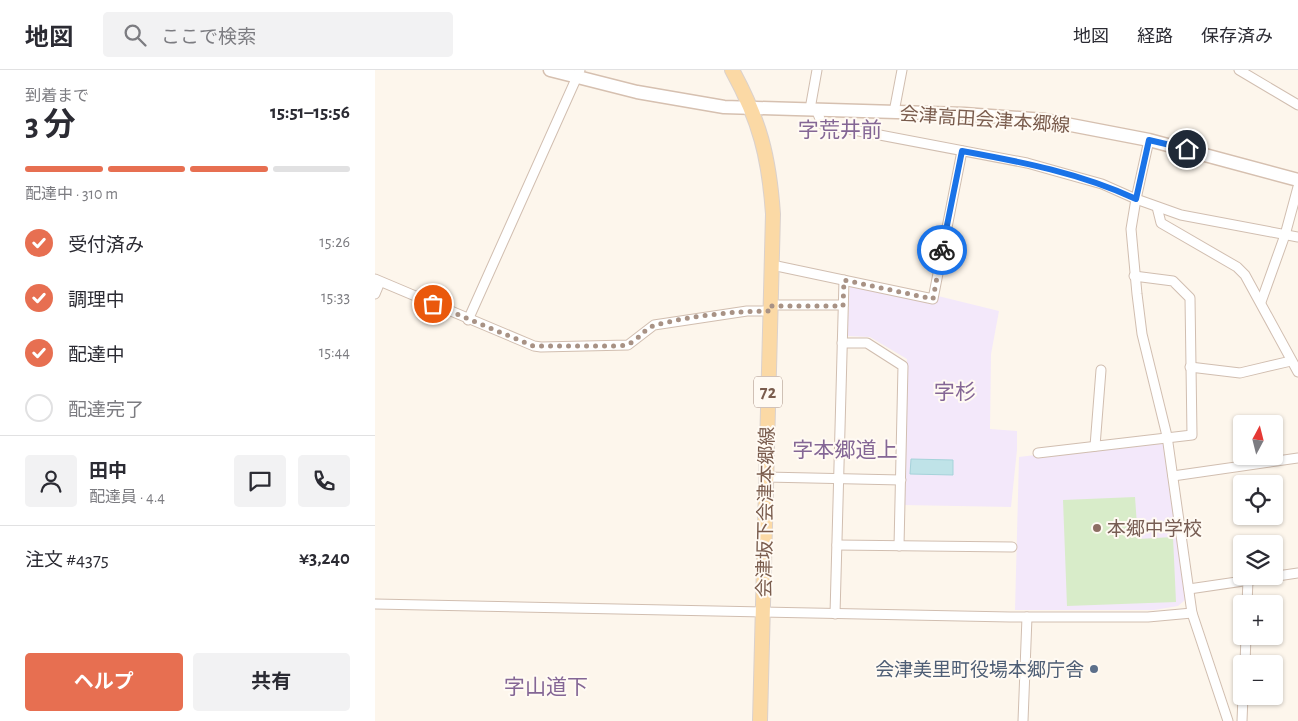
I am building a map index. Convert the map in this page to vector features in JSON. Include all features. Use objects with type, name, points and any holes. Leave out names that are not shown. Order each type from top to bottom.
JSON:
[{"type":"main road","name":"会津高田会津本郷線","points":[[550,70],[579,74],[679,100],[753,109],[895,112],[1045,120],[1149,140],[1298,180]]},
{"type":"main road","name":"会津坂下会津本郷線","points":[[732,70],[753,109],[770,173],[773,214],[769,308],[760,721]]},
{"type":"street","points":[[817,70],[813,109],[822,124],[1066,172],[1102,184],[1157,207],[1197,218],[1298,237]]},
{"type":"street","points":[[895,112],[902,70]]},
{"type":"street","points":[[1239,70],[1298,105]]},
{"type":"street","points":[[468,320],[579,74]]},
{"type":"street","points":[[1149,140],[1131,229],[1134,276],[1142,334],[1167,436],[1192,613],[1228,721]]},
{"type":"street","points":[[772,265],[933,299],[962,151]]},
{"type":"street","points":[[1261,302],[1285,235],[1298,187]]},
{"type":"street","points":[[1157,207],[1161,223],[1237,267],[1245,275],[1298,372]]},
{"type":"street","points":[[1038,453],[1167,436],[1192,435],[1190,298],[1173,281],[1134,276]]},
{"type":"street","points":[[835,614],[844,280]]},
{"type":"street","points":[[375,294],[378,281],[533,346],[620,346],[634,343],[654,325],[769,308],[843,306]]},
{"type":"street","points":[[842,343],[867,343],[903,366],[899,546]]},
{"type":"street","points":[[1190,367],[1241,373],[1291,360]]},
{"type":"street","points":[[1095,446],[1101,370]]},
{"type":"street","points":[[1173,476],[1298,458]]},
{"type":"street","points":[[766,477],[901,480]]},
{"type":"street","points":[[837,545],[1013,547]]},
{"type":"street","points":[[1283,575],[1298,573]]},
{"type":"street","points":[[1189,589],[1233,582]]},
{"type":"street","points":[[375,604],[1027,617],[1148,617],[1192,613]]},
{"type":"street","points":[[1023,721],[1027,617]]},
{"type":"street","points":[[1242,721],[1243,705]]},
{"type":"shaded area","points":[[850,285],[936,303],[938,296],[999,311],[991,354],[990,429],[1017,431],[1011,507],[903,505],[907,359],[870,337],[847,336]]},
{"type":"shaded area","name":"本郷中学校","points":[[1165,439],[1185,600],[1178,606],[1154,610],[1015,610],[1019,457]]},
{"type":"green space","points":[[1135,497],[1138,539],[1173,537],[1176,602],[1067,606],[1063,500]]},
{"type":"water","points":[[911,459],[953,460],[953,475],[910,474]]},
{"type":"way so far","points":[[433,304],[533,346],[620,346],[634,343],[654,325],[747,311],[769,311],[769,306],[843,306],[844,280],[933,299],[942,250]]},
{"type":"place","name":"本郷中学校","points":[[1097,528]]},
{"type":"place","name":"会津美里町役場本郷庁舎","points":[[1094,669]]},
{"type":"district","name":"字荒井前","points":[[840,130]]},
{"type":"district","name":"字杉","points":[[955,392]]},
{"type":"district","name":"字本郷道上","points":[[845,450]]},
{"type":"district","name":"字山道下","points":[[546,687]]},
{"type":"route","points":[[942,250],[962,151],[1066,172],[1102,184],[1136,199],[1149,140],[1187,149]]}]
